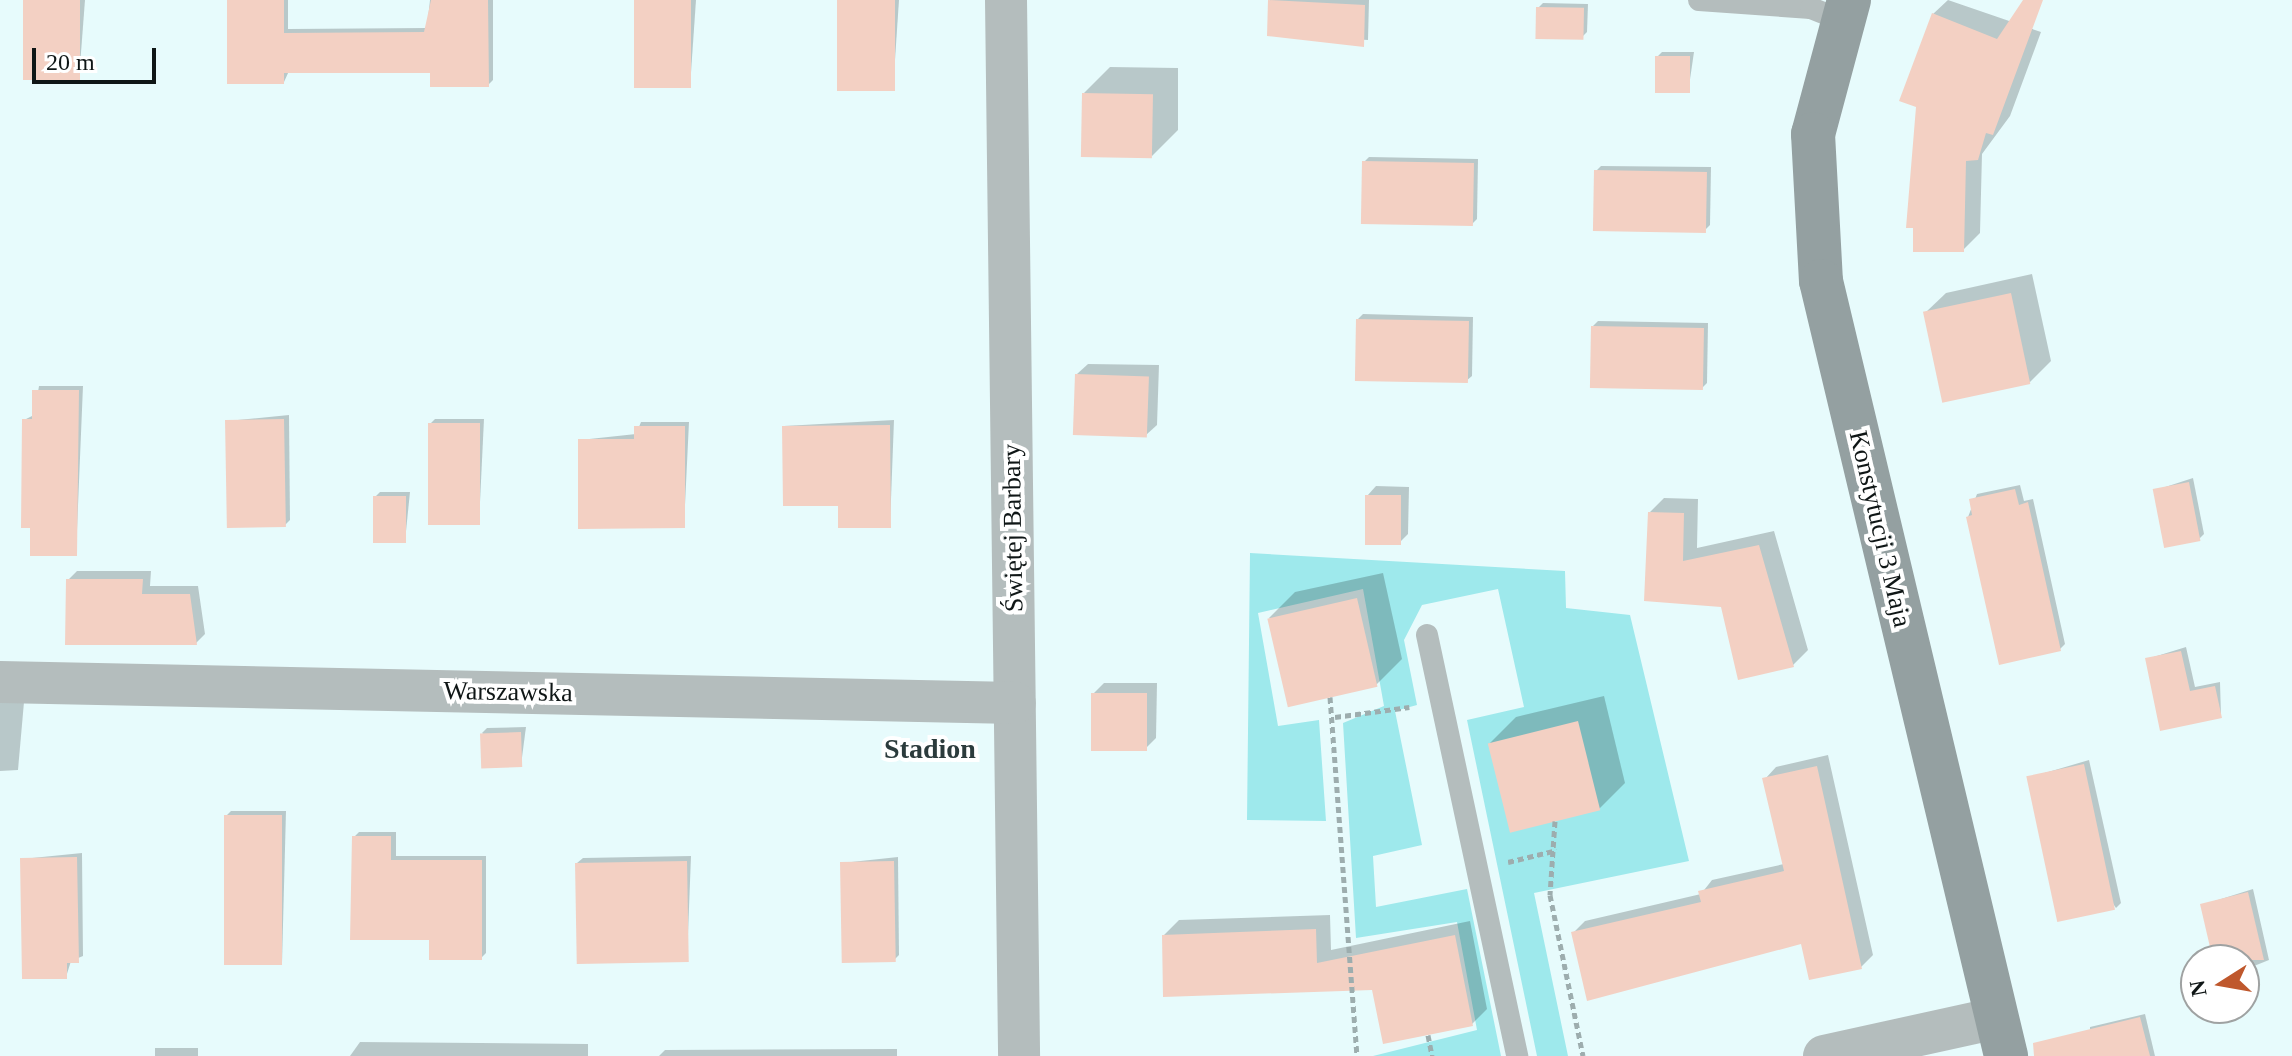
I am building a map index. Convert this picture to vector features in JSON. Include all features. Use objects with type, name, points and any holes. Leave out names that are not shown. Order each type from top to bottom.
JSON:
[{"type":"street","name":"Świętej Barbary","points":[[1006,0],[1019,1056]]},
{"type":"street","name":"Konstytucji 3 Maja","points":[[1845,10],[1812,146],[1821,281],[2002,1037]]},
{"type":"street","name":"Warszawska","points":[[0,682],[1015,703]]},
{"type":"street","points":[[1824,1056],[2002,1037]]},
{"type":"lane","points":[[1699,0],[1845,10]]},
{"type":"lane","points":[[1427,635],[1517,1056]]},
{"type":"path","points":[[1330,697],[1335,717],[1357,1056]]},
{"type":"path","points":[[1335,717],[1441,701]]},
{"type":"path","points":[[1555,821],[1557,850],[1550,895],[1583,1056]]},
{"type":"path","points":[[1477,869],[1557,850]]},
{"type":"path","points":[[1428,1035],[1432,1056]]},
{"type":"shaded area","points":[[1250,553],[1565,571],[1566,608],[1630,615],[1689,861],[1534,893],[1568,1056],[1537,1056],[1467,720],[1524,707],[1498,589],[1422,605],[1404,640],[1417,705],[1395,711],[1422,845],[1373,856],[1376,907],[1467,889],[1501,1056],[1373,1056],[1477,1030],[1457,922],[1356,938],[1343,723],[1384,706],[1363,589],[1258,613],[1278,726],[1319,720],[1326,821],[1247,820]]},
{"type":"building","points":[[23,0],[80,0],[80,80],[23,80]]},
{"type":"building","points":[[227,0],[284,0],[284,33],[424,32],[431,0],[488,0],[489,87],[430,87],[430,73],[284,73],[284,84],[227,84]]},
{"type":"building","points":[[634,0],[691,0],[691,88],[634,88]]},
{"type":"building","points":[[837,0],[895,0],[895,91],[837,91]]},
{"type":"building","points":[[1268,0],[1365,5],[1364,47],[1267,36]]},
{"type":"building","points":[[2023,0],[2043,0],[1993,135],[1986,133],[1978,160],[1966,161],[1964,252],[1913,252],[1913,228],[1906,228],[1916,107],[1899,101],[1932,13],[1997,39]]},
{"type":"building","points":[[1536,7],[1584,8],[1583,40],[1535,39]]},
{"type":"building","points":[[1655,56],[1690,56],[1690,93],[1655,93]]},
{"type":"building","points":[[1082,93],[1153,94],[1152,158],[1081,157]]},
{"type":"building","points":[[1362,161],[1474,163],[1473,226],[1361,224]]},
{"type":"building","points":[[1594,170],[1707,172],[1706,233],[1593,231]]},
{"type":"building","points":[[2011,293],[2030,384],[1942,403],[1923,312]]},
{"type":"building","points":[[1356,319],[1469,321],[1468,383],[1355,381]]},
{"type":"building","points":[[1591,326],[1704,328],[1703,390],[1590,388]]},
{"type":"building","points":[[1075,374],[1149,377],[1147,438],[1073,435]]},
{"type":"building","points":[[32,390],[79,390],[77,556],[30,556],[30,528],[21,528],[22,419],[32,419]]},
{"type":"building","points":[[284,419],[286,527],[227,528],[225,420]]},
{"type":"building","points":[[428,423],[480,423],[480,525],[428,525]]},
{"type":"building","points":[[890,425],[891,528],[838,528],[838,506],[783,506],[782,426]]},
{"type":"building","points":[[634,426],[685,426],[685,528],[578,529],[578,439],[634,439]]},
{"type":"building","points":[[2189,482],[2200,541],[2164,548],[2153,489]]},
{"type":"building","points":[[2015,489],[2019,505],[2028,502],[2061,651],[1999,665],[1966,517],[1972,515],[1969,499]]},
{"type":"building","points":[[1365,495],[1401,495],[1401,545],[1365,545]]},
{"type":"building","points":[[373,496],[406,496],[406,543],[373,543]]},
{"type":"building","points":[[1648,512],[1684,513],[1683,561],[1759,545],[1794,667],[1738,680],[1721,607],[1644,601]]},
{"type":"building","points":[[66,579],[143,579],[142,594],[190,594],[197,645],[65,645]]},
{"type":"building","points":[[1357,598],[1377,687],[1288,707],[1267,619]]},
{"type":"building","points":[[2181,651],[2190,691],[2215,686],[2222,718],[2160,731],[2145,658]]},
{"type":"building","points":[[1091,693],[1147,693],[1147,751],[1091,751]]},
{"type":"building","points":[[1578,721],[1600,810],[1510,833],[1488,743]]},
{"type":"building","points":[[521,732],[522,767],[481,768],[480,733]]},
{"type":"building","points":[[2084,764],[2115,910],[2057,922],[2026,776]]},
{"type":"building","points":[[1817,766],[1862,969],[1809,980],[1801,944],[1587,1001],[1571,932],[1701,902],[1698,891],[1784,871],[1762,778]]},
{"type":"building","points":[[224,815],[282,815],[282,965],[224,965]]},
{"type":"building","points":[[352,836],[391,836],[391,860],[482,860],[482,960],[429,960],[429,940],[350,940]]},
{"type":"building","points":[[77,857],[79,963],[67,963],[67,979],[22,979],[20,858]]},
{"type":"building","points":[[687,861],[689,962],[577,964],[575,863]]},
{"type":"building","points":[[894,861],[896,962],[842,963],[840,862]]},
{"type":"building","points":[[2248,892],[2264,960],[2260,960],[2260,944],[2209,944],[2200,904]]},
{"type":"building","points":[[1316,929],[1317,963],[1455,935],[1473,1026],[1383,1044],[1372,990],[1163,997],[1162,935]]},
{"type":"building","points":[[2140,1017],[2150,1056],[2034,1056],[2033,1043]]},
{"type":"district","name":"Stadion","points":[[930,749]]}]
